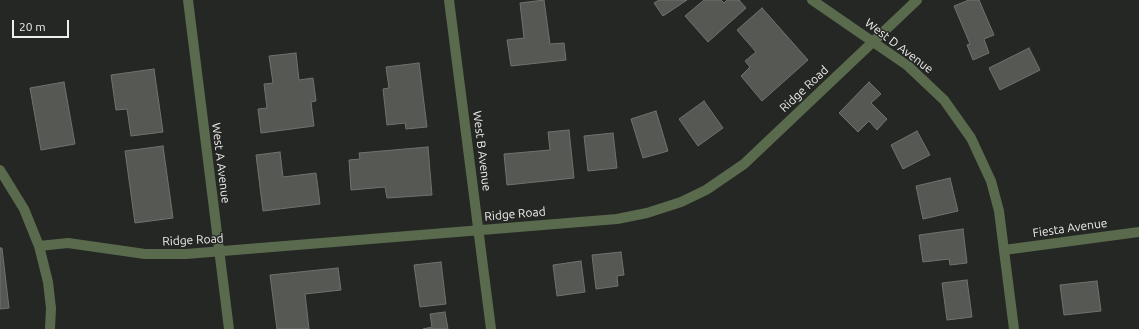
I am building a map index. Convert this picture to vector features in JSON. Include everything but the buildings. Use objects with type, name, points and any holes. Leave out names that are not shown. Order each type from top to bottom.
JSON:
[{"type":"street","name":"West A Avenue","points":[[188,0],[229,329]]},
{"type":"street","name":"West B Avenue","points":[[449,0],[491,329]]},
{"type":"street","name":"West D Avenue","points":[[812,0],[908,66],[932,87],[944,100],[968,132],[991,181],[999,211],[1014,329]]},
{"type":"street","name":"Ridge Road","points":[[39,246],[68,243],[145,254],[219,252],[617,219],[647,213],[694,196],[706,190],[744,164],[917,0]]},
{"type":"street","points":[[0,170],[24,209],[39,246],[48,282],[51,308],[50,329]]},
{"type":"street","name":"Fiesta Avenue","points":[[1004,250],[1139,232]]}]
